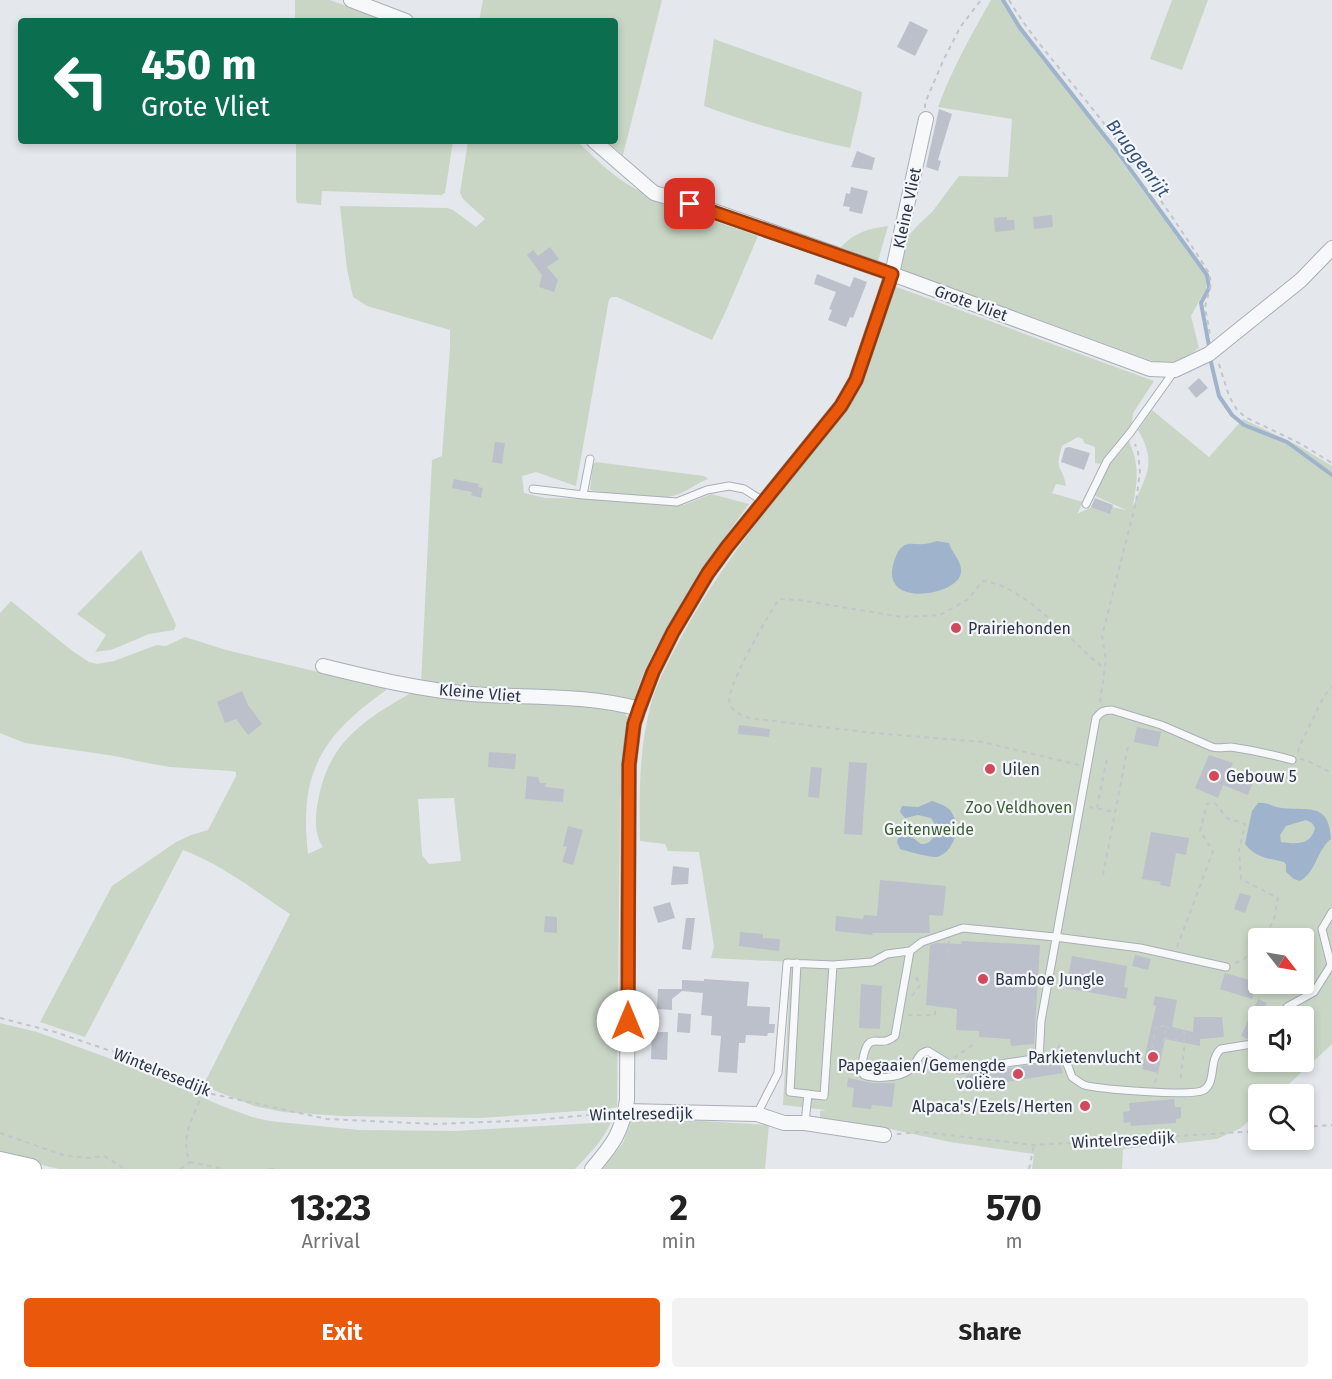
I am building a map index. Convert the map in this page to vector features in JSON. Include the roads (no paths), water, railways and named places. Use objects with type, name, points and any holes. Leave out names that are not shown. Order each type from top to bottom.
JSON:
[{"type":"main road","points":[[0,1162],[31,1169]]},
{"type":"street","points":[[351,0],[398,18]]},
{"type":"street","name":"Kleine Vliet","points":[[592,1169],[620,1132],[625,1111],[628,1009],[629,765],[634,724],[653,672],[673,632],[708,573],[763,501],[841,406],[856,380],[892,274],[926,120]]},
{"type":"street","name":"Grote Vliet","points":[[597,144],[654,193],[708,209],[892,274],[1150,369],[1175,369],[1209,354],[1301,280],[1332,248]]},
{"type":"street","name":"Kleine Vliet","points":[[323,666],[422,688],[468,694],[615,702],[639,709]]},
{"type":"street","name":"Wintelresedijk","points":[[625,1111],[757,1114],[784,1123],[805,1123],[884,1135]]},
{"type":"lane","points":[[1086,504],[1107,461],[1130,433],[1175,369]]},
{"type":"lane","points":[[583,495],[590,459]]},
{"type":"lane","points":[[533,489],[676,502],[707,490],[729,486],[744,489],[763,501]]},
{"type":"lane","points":[[1039,1060],[1041,1021],[1055,937],[1096,718],[1099,713],[1112,710],[1161,725],[1219,749],[1227,747],[1262,752],[1292,760]]},
{"type":"lane","points":[[1289,1006],[1314,992],[1331,964],[1322,929],[1332,912]]},
{"type":"lane","points":[[757,1114],[778,1073],[787,963],[833,965],[872,962],[887,954],[910,951],[922,942],[963,928],[1140,948],[1226,967]]},
{"type":"lane","points":[[910,951],[895,1035],[893,1038],[873,1040],[867,1044],[863,1053],[861,1071],[864,1075],[880,1077],[907,1072],[920,1054],[925,1051],[959,1070],[1060,1057],[1066,1062],[1072,1077],[1084,1085],[1169,1094],[1196,1094],[1206,1089],[1211,1080],[1213,1059],[1221,1049],[1248,1044]]},
{"type":"lane","points":[[797,963],[790,1092],[824,1096],[833,965]]},
{"type":"lane","points":[[805,1123],[808,1094]]},
{"type":"water","points":[[937,541],[949,543],[958,560],[961,572],[957,580],[948,587],[922,594],[909,593],[899,588],[893,579],[893,565],[900,548],[907,544]]},
{"type":"water","points":[[932,801],[949,809],[953,815],[956,829],[949,849],[944,854],[934,857],[900,849],[897,842],[903,834],[925,844],[932,839],[936,826],[931,818],[918,815],[905,818],[900,812],[902,806],[918,807]]},
{"type":"water","points":[[1258,803],[1261,803],[1282,808],[1309,809],[1322,814],[1329,827],[1331,839],[1322,849],[1306,877],[1300,881],[1294,879],[1286,872],[1284,862],[1258,855],[1249,849],[1245,844],[1252,811]],"holes":[[[1306,820],[1315,828],[1306,841],[1281,842],[1280,835],[1286,826]]]},
{"type":"waterway","name":"Bruggenrijt","points":[[1003,0],[1020,28],[1122,158],[1207,275],[1209,288],[1201,303],[1209,346]]},
{"type":"waterway","name":"Bruggenrijt","points":[[1210,358],[1219,396],[1232,415],[1244,425],[1287,442],[1332,475]]},
{"type":"place","name":"Prairiehonden","points":[[956,628]]},
{"type":"place","name":"Uilen","points":[[990,769]]},
{"type":"place","name":"Gebouw 5","points":[[1214,776]]},
{"type":"place","name":"Bamboe Jungle","points":[[983,979]]},
{"type":"place","name":"Parkietenvlucht","points":[[1153,1057]]},
{"type":"place","name":"Papegaaien/Gemengde volière","points":[[1018,1074]]},
{"type":"place","name":"Alpaca's/Ezels/Herten","points":[[1085,1106]]},
{"type":"park label","name":"Zoo Veldhoven","points":[[1019,807]]},
{"type":"park label","name":"Geitenweide","points":[[929,829]]}]
